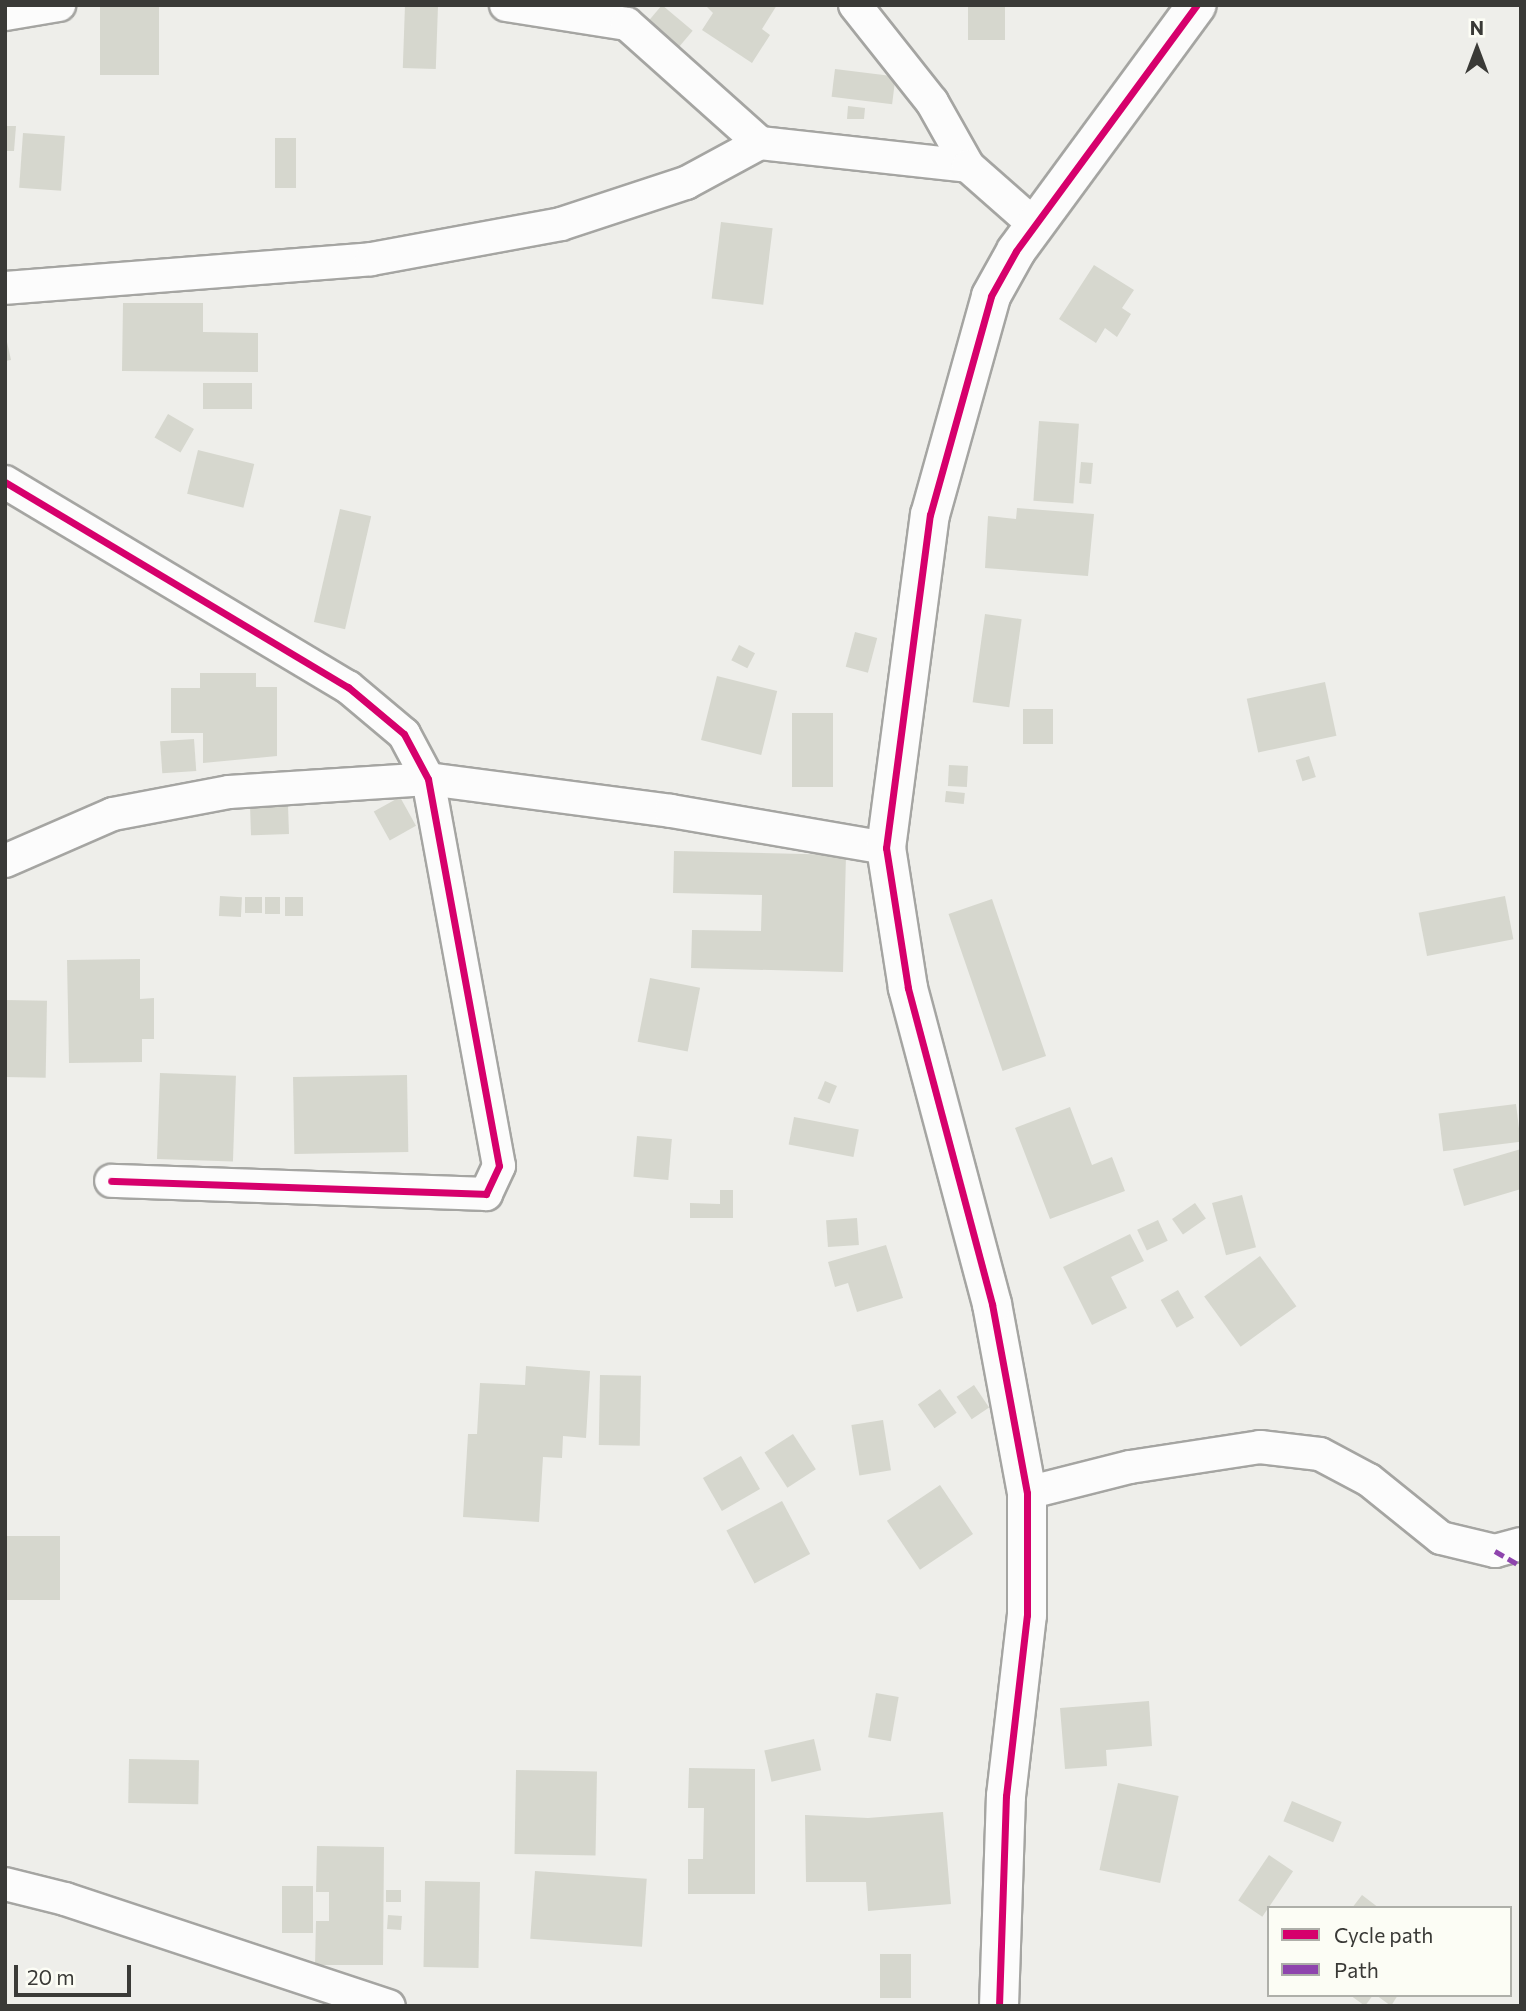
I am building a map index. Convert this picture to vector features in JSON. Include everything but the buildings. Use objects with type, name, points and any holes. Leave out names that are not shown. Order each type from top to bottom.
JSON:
[{"type":"street","points":[[5,14],[59,5]]},
{"type":"street","points":[[506,5],[627,24],[760,143]]},
{"type":"street","points":[[855,5],[932,102],[968,166],[1035,225]]},
{"type":"street","points":[[999,2006],[1006,1796],[1027,1615],[1027,1493],[992,1304],[908,988],[886,848],[930,515],[991,296],[1035,225],[1197,5]]},
{"type":"street","points":[[5,288],[371,259],[561,224],[686,183],[760,143],[968,166]]},
{"type":"street","points":[[6,484],[348,687],[404,734],[428,779],[499,1166],[486,1194],[111,1181]]},
{"type":"street","points":[[5,861],[113,814],[229,792],[428,779],[671,811],[886,848]]},
{"type":"street","points":[[1027,1493],[1130,1467],[1260,1447],[1320,1454],[1369,1480],[1441,1538],[1494,1551],[1521,1544]]},
{"type":"street","points":[[5,1884],[65,1899],[389,2006]]},
{"type":"marked path","points":[[1495,1551],[1521,1566]]},
{"type":"cycle path","points":[[999,2006],[1006,1796],[1027,1615],[1027,1493],[992,1304],[908,988],[886,848],[930,515],[991,296],[1016,251],[1197,5]]},
{"type":"cycle path","points":[[5,482],[348,687],[404,734],[428,779],[499,1166],[486,1194],[111,1181]]}]
